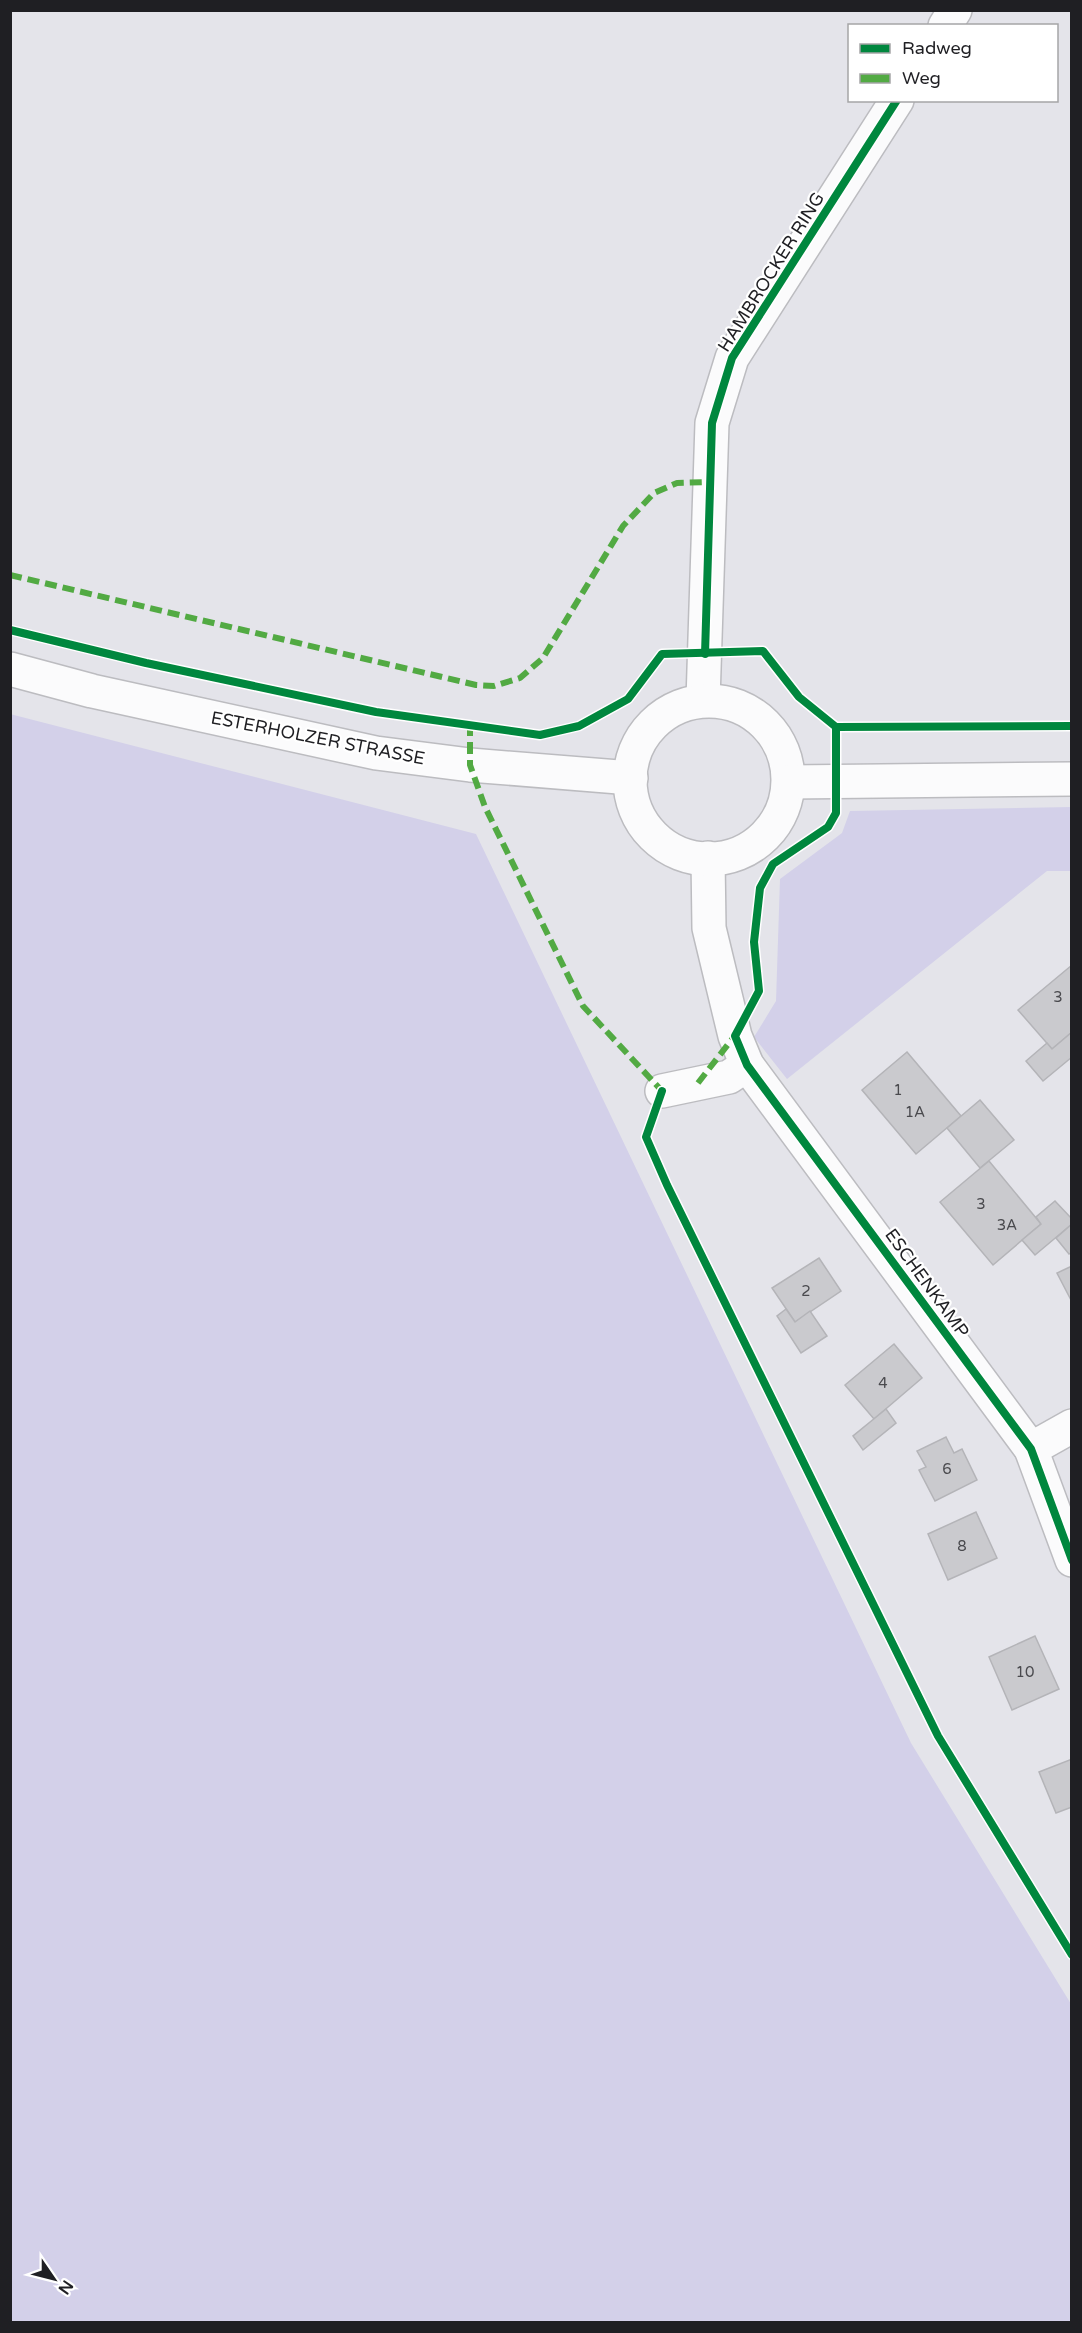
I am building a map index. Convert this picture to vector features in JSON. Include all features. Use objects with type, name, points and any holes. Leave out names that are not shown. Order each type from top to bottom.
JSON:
[{"type":"street","points":[[946,24],[955,10]]},
{"type":"street","name":"HAMBROCKER RING","points":[[703,700],[712,423],[732,358],[896,102]]},
{"type":"street","name":"ESTERHOLZER STRASSE","points":[[10,669],[92,691],[376,753],[470,765],[631,778]]},
{"type":"street","points":[[703,700],[730,703],[754,714],[773,732],[785,756],[789,782],[784,808],[771,830],[751,848],[727,857],[701,859],[676,852],[654,837],[638,817],[630,792],[631,765],[640,741],[656,721],[678,707],[703,700]]},
{"type":"street","points":[[789,782],[1071,779]]},
{"type":"street","name":"ESCHENKAMP","points":[[708,858],[709,928],[735,1035],[747,1065],[1031,1449],[1071,1560]]},
{"type":"street","points":[[662,1091],[729,1077],[747,1065]]},
{"type":"street","points":[[1031,1449],[1071,1426]]},
{"type":"shaded area","points":[[10,714],[476,834],[911,1743],[1071,2004],[1071,2322],[11,2322]]},
{"type":"shaded area","points":[[1071,807],[1071,871],[1047,871],[787,1079],[754,1037],[776,1001],[780,879],[842,833],[850,811]]},
{"type":"building","points":[[1072,965],[1072,1032],[1052,1049],[1018,1010]]},
{"type":"building","points":[[1072,1032],[1072,1057],[1043,1081],[1026,1061],[1047,1043],[1052,1049]]},
{"type":"building","points":[[907,1052],[961,1116],[916,1154],[862,1090]]},
{"type":"building","points":[[980,1100],[1014,1140],[980,1168],[947,1128]]},
{"type":"building","points":[[989,1161],[1041,1224],[993,1265],[940,1202]]},
{"type":"building","points":[[1055,1201],[1072,1219],[1072,1224],[1035,1255],[1022,1240],[1041,1224],[1036,1217]]},
{"type":"building","points":[[1072,1224],[1072,1252],[1069,1254],[1056,1238]]},
{"type":"building","points":[[819,1258],[841,1291],[795,1322],[772,1288]]},
{"type":"building","points":[[1072,1266],[1072,1302],[1057,1273]]},
{"type":"building","points":[[786,1309],[795,1322],[810,1311],[827,1336],[801,1353],[777,1316]]},
{"type":"building","points":[[894,1344],[922,1378],[874,1419],[845,1385]]},
{"type":"building","points":[[886,1409],[896,1423],[863,1450],[853,1436]]},
{"type":"building","points":[[946,1437],[954,1453],[962,1449],[977,1480],[935,1501],[919,1470],[926,1467],[917,1451]]},
{"type":"building","points":[[976,1512],[997,1558],[948,1580],[928,1534]]},
{"type":"building","points":[[1035,1636],[1059,1689],[1012,1710],[989,1657]]},
{"type":"building","points":[[1072,1759],[1072,1807],[1056,1813],[1039,1772]]},
{"type":"marked path","points":[[10,575],[476,685],[494,686],[520,678],[543,658],[623,526],[654,493],[677,483],[710,482]]},
{"type":"marked path","points":[[470,724],[470,765],[485,807],[583,1006],[662,1091],[660,1097]]},
{"type":"marked path","points":[[698,1083],[736,1034]]},
{"type":"cycle path","points":[[705,654],[712,423],[732,358],[896,102]]},
{"type":"cycle path","points":[[10,630],[146,663],[376,712],[540,735],[579,726],[628,699],[662,654],[763,651],[799,697],[836,727],[1072,726]]},
{"type":"cycle path","points":[[836,727],[836,813],[828,827],[773,864],[760,888],[754,942],[759,991],[735,1036],[747,1065],[1031,1449],[1072,1560]]},
{"type":"cycle path","points":[[662,1091],[646,1137],[667,1185],[938,1736],[1072,1955]]}]
